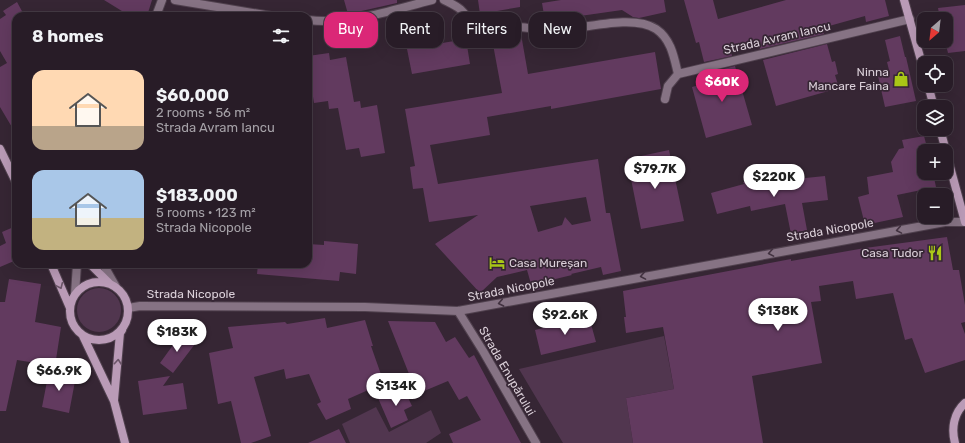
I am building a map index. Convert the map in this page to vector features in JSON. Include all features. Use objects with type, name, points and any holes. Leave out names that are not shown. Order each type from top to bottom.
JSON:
[{"type":"street","points":[[158,12],[162,0]]},
{"type":"street","points":[[174,0],[247,12]]},
{"type":"street","points":[[312,20],[337,21],[358,19],[432,0]]},
{"type":"street","points":[[444,0],[454,4],[461,10],[472,25],[486,30],[514,26],[549,31],[624,22],[646,24],[656,29],[671,47],[678,74],[668,86],[665,98]]},
{"type":"street","points":[[904,0],[920,56]]},
{"type":"street","name":"Strada Avram Iancu","points":[[678,74],[910,19]]},
{"type":"street","points":[[0,149],[12,174]]},
{"type":"street","points":[[953,178],[965,222]]},
{"type":"street","name":"Strada Nicopole","points":[[128,308],[140,306],[360,307],[458,311],[945,222],[965,222]]},
{"type":"street","points":[[53,268],[70,308]]},
{"type":"street","points":[[77,268],[75,294],[70,308],[72,324],[83,336],[114,401],[125,443]]},
{"type":"street","points":[[94,268],[124,296],[128,308],[128,319],[126,325],[120,333],[114,401]]},
{"type":"street","points":[[105,268],[113,286]]},
{"type":"street","points":[[75,294],[82,287],[91,283],[100,282],[113,286]]},
{"type":"street","name":"Strada Enupărului","points":[[458,311],[536,443]]},
{"type":"street","points":[[83,336],[92,340],[107,340],[116,336],[126,325]]},
{"type":"street","points":[[955,443],[953,430],[954,423],[959,410],[965,403]]},
{"type":"shaded area","points":[[99,288],[111,292],[117,298],[121,310],[117,322],[111,328],[99,332],[87,328],[81,322],[77,310],[81,298],[87,292]]},
{"type":"shaded area","points":[[664,336],[674,389],[626,398],[633,443],[563,443],[519,369]]},
{"type":"shaded area","points":[[376,407],[389,432],[431,410],[441,433],[426,443],[350,443],[342,424]]},
{"type":"building","points":[[104,0],[152,0],[148,12],[124,12]]},
{"type":"building","points":[[344,0],[397,0],[397,3],[357,12],[347,12]]},
{"type":"building","points":[[478,0],[520,0],[520,7],[491,12],[480,12]]},
{"type":"building","points":[[561,0],[664,0],[666,12],[639,18],[633,17],[622,10],[586,15],[586,12],[544,12],[542,3]]},
{"type":"building","points":[[684,0],[713,0],[718,19],[786,0],[885,0],[889,16],[866,22],[865,16],[822,28],[824,34],[760,49],[759,45],[731,52],[732,56],[704,62],[699,42],[696,43]]},
{"type":"building","points":[[17,2],[22,12],[12,12],[12,127],[0,107],[0,67],[7,63],[0,51],[0,19],[6,15],[3,11]]},
{"type":"building","points":[[965,5],[965,51],[948,53],[947,48],[953,48],[953,12],[939,12],[938,8]]},
{"type":"building","points":[[521,34],[528,74],[655,52],[661,89],[551,109],[551,106],[487,117],[490,135],[430,145],[438,184],[598,159],[606,213],[610,213],[621,271],[603,275],[601,267],[543,282],[545,288],[533,291],[527,270],[497,277],[480,293],[435,244],[478,215],[429,222],[423,188],[413,189],[410,167],[415,166],[405,109],[502,93],[494,48],[521,48]],"holes":[[[586,197],[591,221],[572,225],[565,217],[562,225],[538,232],[530,206]]]},
{"type":"building","points":[[900,36],[916,101],[885,107],[878,76],[890,74],[887,62],[890,61],[885,40]]},
{"type":"building","points":[[452,41],[452,48],[467,48],[470,64],[412,74],[407,49],[444,48],[444,43]]},
{"type":"building","points":[[827,44],[832,62],[835,61],[838,74],[835,75],[839,88],[776,106],[763,60]]},
{"type":"building","points":[[329,53],[330,60],[346,57],[354,102],[360,101],[361,108],[377,105],[385,153],[361,157],[359,148],[346,150],[338,108],[329,109],[328,101],[314,103],[312,91],[312,55]]},
{"type":"building","points":[[735,66],[752,125],[706,138],[692,87],[710,82],[707,73]]},
{"type":"building","points":[[924,136],[926,144],[917,144],[917,180],[934,180],[936,187],[917,188],[917,191],[897,195],[903,217],[865,225],[858,197],[869,194],[867,177],[893,172],[891,162],[899,149],[904,148],[902,140]]},
{"type":"building","points":[[669,150],[684,221],[641,229],[627,159]]},
{"type":"building","points":[[825,176],[828,200],[802,203],[807,230],[791,234],[785,204],[751,211],[750,206],[717,214],[711,193],[744,184],[743,182],[759,179],[760,185],[786,180]]},
{"type":"building","points":[[12,228],[12,262],[0,267],[0,246],[6,243],[2,232]]},
{"type":"building","points":[[947,237],[953,270],[959,270],[965,305],[965,322],[961,323],[965,334],[965,360],[925,373],[912,338],[905,340],[893,293],[856,299],[853,281],[819,286],[821,301],[811,302],[822,363],[752,376],[763,443],[633,443],[626,398],[674,389],[663,327],[626,333],[623,291],[791,259],[791,261],[865,248]]},
{"type":"building","points":[[324,241],[358,244],[356,274],[340,272],[339,281],[257,274],[258,268],[312,268],[312,244],[324,245]]},
{"type":"building","points":[[9,279],[41,284],[35,322],[61,327],[55,366],[17,360],[6,411],[0,411],[0,302],[5,302]]},
{"type":"building","points":[[589,317],[596,342],[541,355],[535,330]]},
{"type":"building","points":[[325,318],[327,328],[365,320],[373,346],[371,346],[384,383],[348,399],[351,409],[326,420],[317,404],[321,402],[309,374],[286,379],[284,369],[254,377],[271,436],[251,443],[241,443],[231,401],[218,404],[209,353],[233,348],[228,327],[285,322],[287,324]]},
{"type":"building","points":[[388,321],[435,322],[446,342],[455,337],[469,358],[474,355],[521,443],[453,443],[449,434],[481,420],[467,396],[459,400],[448,381],[417,394]]},
{"type":"building","points":[[181,334],[195,344],[173,373],[160,363]]},
{"type":"building","points":[[49,371],[76,376],[69,413],[42,407]]},
{"type":"building","points":[[170,376],[163,386],[183,383],[187,409],[143,415],[138,381]]},
{"type":"building","points":[[403,387],[412,406],[404,410],[408,420],[391,428],[378,398]]},
{"type":"building","points":[[339,429],[346,443],[308,443]]},
{"type":"place","name":"Ninna Mancare Faina","points":[[901,79]]},
{"type":"place","name":"Casa Tudor","points":[[935,253]]},
{"type":"place","name":"Casa Mureșan","points":[[497,263]]}]
